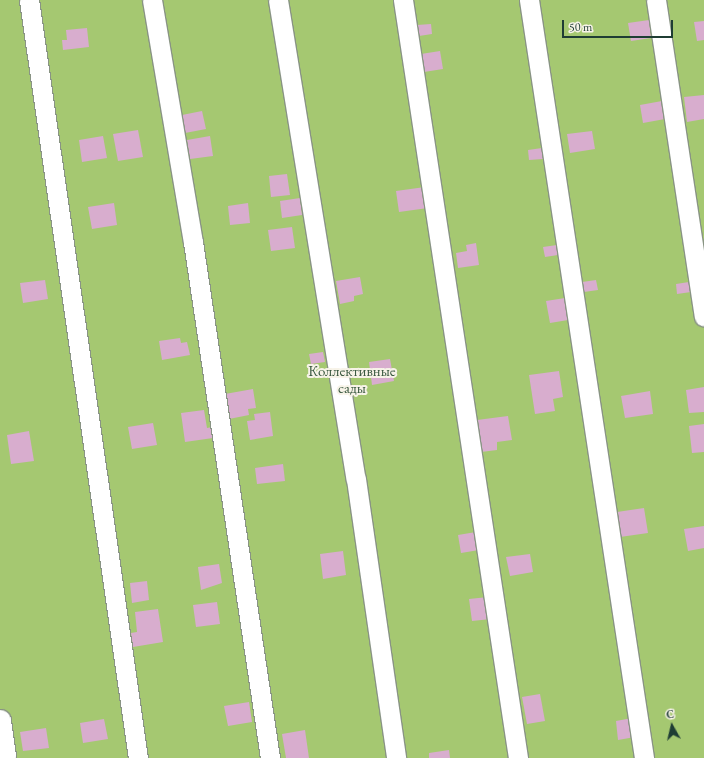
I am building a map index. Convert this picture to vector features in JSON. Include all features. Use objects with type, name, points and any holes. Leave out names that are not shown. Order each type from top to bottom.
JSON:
[{"type":"main road","points":[[0,721],[6,758]]},
{"type":"lane","points":[[29,0],[138,758]]},
{"type":"lane","points":[[152,0],[193,242],[270,758]]},
{"type":"lane","points":[[278,0],[356,479],[396,758]]},
{"type":"lane","points":[[403,0],[518,758]]},
{"type":"lane","points":[[529,0],[644,758]]},
{"type":"lane","points":[[656,0],[704,316]]},
{"type":"green space","name":"Коллективные сады","points":[[0,0],[704,0],[704,758],[0,758]]},
{"type":"building","points":[[649,20],[651,38],[631,41],[628,23]]},
{"type":"building","points":[[704,21],[704,40],[697,41],[694,22]]},
{"type":"building","points":[[431,24],[432,34],[419,36],[417,25]]},
{"type":"building","points":[[87,28],[89,47],[63,50],[62,40],[67,40],[66,30]]},
{"type":"building","points":[[440,51],[443,69],[424,72],[421,54]]},
{"type":"building","points":[[704,95],[704,119],[687,122],[684,97]]},
{"type":"building","points":[[662,101],[665,119],[643,123],[640,105]]},
{"type":"building","points":[[202,111],[206,129],[185,133],[182,115]]},
{"type":"building","points":[[138,130],[143,157],[118,161],[113,134]]},
{"type":"building","points":[[592,131],[595,149],[570,153],[567,134]]},
{"type":"building","points":[[103,136],[107,158],[82,162],[79,140]]},
{"type":"building","points":[[210,136],[213,156],[190,159],[187,140]]},
{"type":"building","points":[[542,148],[543,159],[529,160],[528,150]]},
{"type":"building","points":[[287,174],[290,195],[271,197],[269,176]]},
{"type":"building","points":[[425,187],[428,208],[399,212],[396,191]]},
{"type":"building","points":[[300,198],[302,215],[282,218],[280,201]]},
{"type":"building","points":[[114,203],[117,225],[92,229],[88,207]]},
{"type":"building","points":[[248,203],[250,223],[230,225],[228,206]]},
{"type":"building","points":[[292,227],[295,248],[271,251],[268,230]]},
{"type":"building","points":[[476,243],[479,265],[458,268],[456,253],[467,251],[466,245]]},
{"type":"building","points":[[557,245],[558,255],[545,257],[543,247]]},
{"type":"building","points":[[360,277],[363,294],[354,296],[354,301],[340,304],[336,281]]},
{"type":"building","points":[[45,280],[48,299],[23,303],[20,283]]},
{"type":"building","points":[[596,280],[598,290],[584,292],[582,282]]},
{"type":"building","points":[[689,282],[691,292],[677,294],[676,284]]},
{"type":"building","points":[[565,298],[568,320],[550,323],[546,301]]},
{"type":"building","points":[[180,338],[181,343],[187,342],[190,355],[162,360],[159,341]]},
{"type":"building","points":[[323,352],[325,362],[311,364],[309,354]]},
{"type":"building","points":[[390,359],[394,381],[372,385],[369,362]]},
{"type":"building","points":[[559,371],[563,397],[553,399],[555,411],[535,414],[529,375]]},
{"type":"building","points":[[704,387],[704,412],[689,413],[686,390]]},
{"type":"building","points":[[253,389],[256,408],[248,409],[249,415],[229,419],[225,394]]},
{"type":"building","points":[[650,391],[653,414],[625,418],[621,396]]},
{"type":"building","points":[[204,410],[207,428],[212,427],[213,438],[185,442],[181,413]]},
{"type":"building","points":[[270,412],[273,436],[250,440],[247,421],[255,420],[254,414]]},
{"type":"building","points":[[508,416],[512,440],[497,442],[497,450],[481,452],[477,420]]},
{"type":"building","points":[[153,423],[157,445],[132,449],[128,427]]},
{"type":"building","points":[[704,424],[704,452],[692,453],[689,426]]},
{"type":"building","points":[[29,431],[34,461],[11,464],[7,435]]},
{"type":"building","points":[[283,464],[285,481],[257,484],[255,468]]},
{"type":"building","points":[[644,508],[648,533],[620,537],[617,512]]},
{"type":"building","points":[[704,526],[704,548],[688,551],[684,529]]},
{"type":"building","points":[[476,532],[479,550],[461,553],[458,535]]},
{"type":"building","points":[[343,551],[346,575],[323,579],[320,554]]},
{"type":"building","points":[[530,554],[533,572],[510,576],[506,557]]},
{"type":"building","points":[[219,564],[222,583],[201,590],[198,567]]},
{"type":"building","points":[[147,581],[149,600],[132,603],[130,583]]},
{"type":"building","points":[[488,597],[491,619],[472,621],[469,599]]},
{"type":"building","points":[[217,602],[220,624],[196,627],[193,605]]},
{"type":"building","points":[[158,609],[163,642],[133,647],[131,633],[137,632],[135,612]]},
{"type":"building","points":[[540,694],[545,721],[527,724],[522,697]]},
{"type":"building","points":[[249,702],[252,722],[228,726],[224,706]]},
{"type":"building","points":[[632,718],[635,737],[618,740],[616,721]]},
{"type":"building","points":[[104,719],[108,739],[83,743],[80,723]]},
{"type":"building","points":[[46,728],[49,748],[23,751],[20,732]]},
{"type":"building","points":[[305,730],[309,758],[286,758],[282,734]]},
{"type":"building","points":[[449,750],[450,758],[429,758],[429,753]]}]
